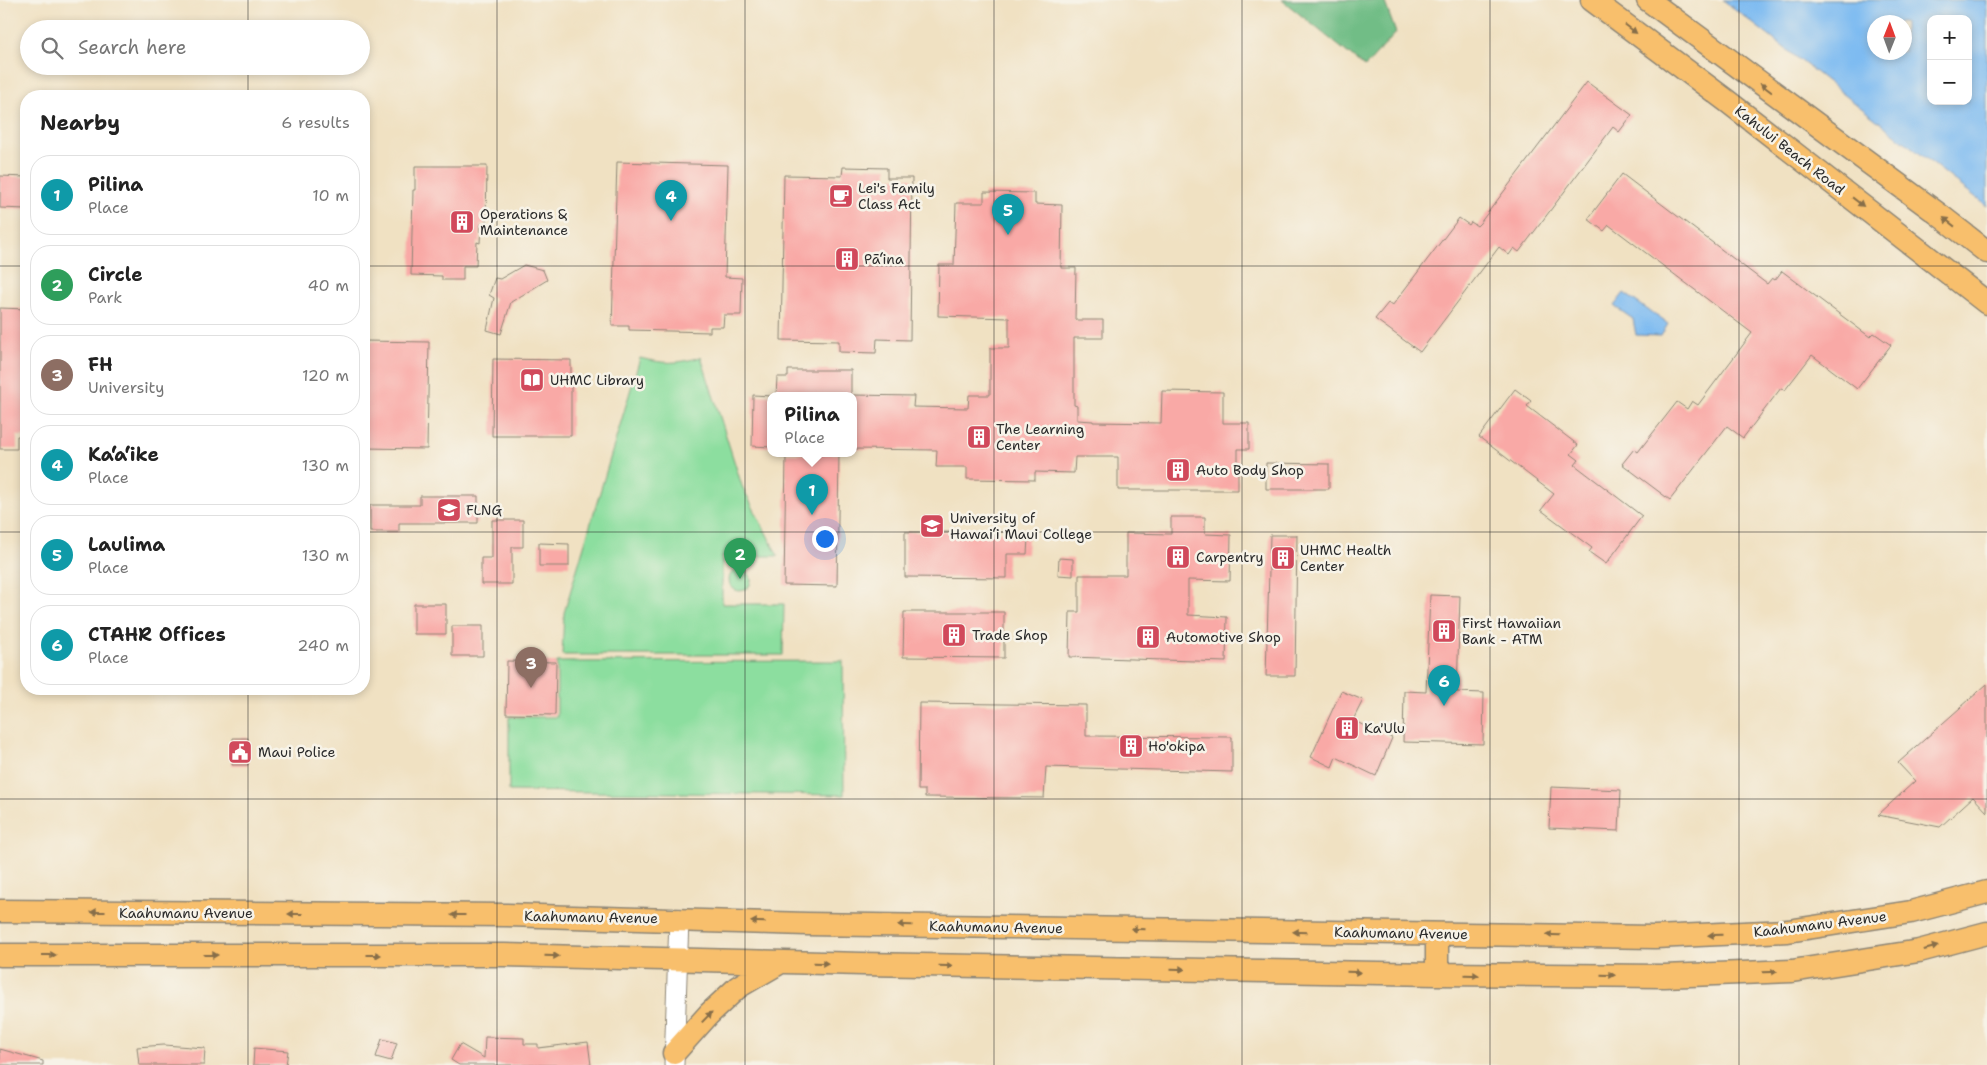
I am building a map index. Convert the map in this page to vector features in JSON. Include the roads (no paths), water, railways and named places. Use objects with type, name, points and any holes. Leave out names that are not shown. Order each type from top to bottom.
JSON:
[{"type":"main road","name":"Kahului Beach Road","points":[[1592,0],[1987,303]]},
{"type":"main road","points":[[1648,0],[1987,252]]},
{"type":"main road","name":"Kaahumanu Avenue","points":[[0,911],[487,915],[807,924],[1655,936],[1788,931],[1911,912],[1987,892]]},
{"type":"main road","points":[[0,955],[504,955],[1437,974],[1664,976],[1792,971],[1919,951],[1987,933]]},
{"type":"main road","points":[[1437,934],[1437,974]]},
{"type":"main road","points":[[674,1059],[709,1014],[738,987],[780,962]]},
{"type":"street","points":[[674,1059],[679,919]]},
{"type":"water","points":[[1723,0],[1987,0],[1987,206]]},
{"type":"water","points":[[1624,293],[1668,324],[1661,336],[1636,335],[1633,319],[1614,306]]},
{"type":"place","name":"Lei's Family Class Act","points":[[841,196]]},
{"type":"place","name":"Ka‘a‘ike","points":[[671,221]]},
{"type":"place","name":"Operations & Maintenance","points":[[462,222]]},
{"type":"place","name":"Laulima","points":[[1008,235]]},
{"type":"place","name":"Pā‘ina","points":[[847,259]]},
{"type":"place","name":"UHMC Library","points":[[532,380]]},
{"type":"place","name":"The Learning Center","points":[[979,437]]},
{"type":"place","name":"Auto Body Shop","points":[[1178,470]]},
{"type":"place","name":"FLNG","points":[[449,510]]},
{"type":"place","name":"Pilina","points":[[812,515]]},
{"type":"place","name":"University of Hawai‘i Maui College","points":[[932,526]]},
{"type":"place","name":"Carpentry","points":[[1178,557]]},
{"type":"place","name":"UHMC Health Center","points":[[1283,558]]},
{"type":"place","name":"Circle","points":[[740,579]]},
{"type":"place","name":"First Hawaiian Bank - ATM","points":[[1444,631]]},
{"type":"place","name":"Trade Shop","points":[[954,635]]},
{"type":"place","name":"Automotive Shop","points":[[1148,637]]},
{"type":"place","name":"FH","points":[[531,688]]},
{"type":"place","name":"CTAHR Offices","points":[[1444,706]]},
{"type":"place","name":"Ka'Ulu","points":[[1347,728]]},
{"type":"place","name":"Ho'okipa","points":[[1131,746]]},
{"type":"place","name":"Maui Police","points":[[240,752]]}]
